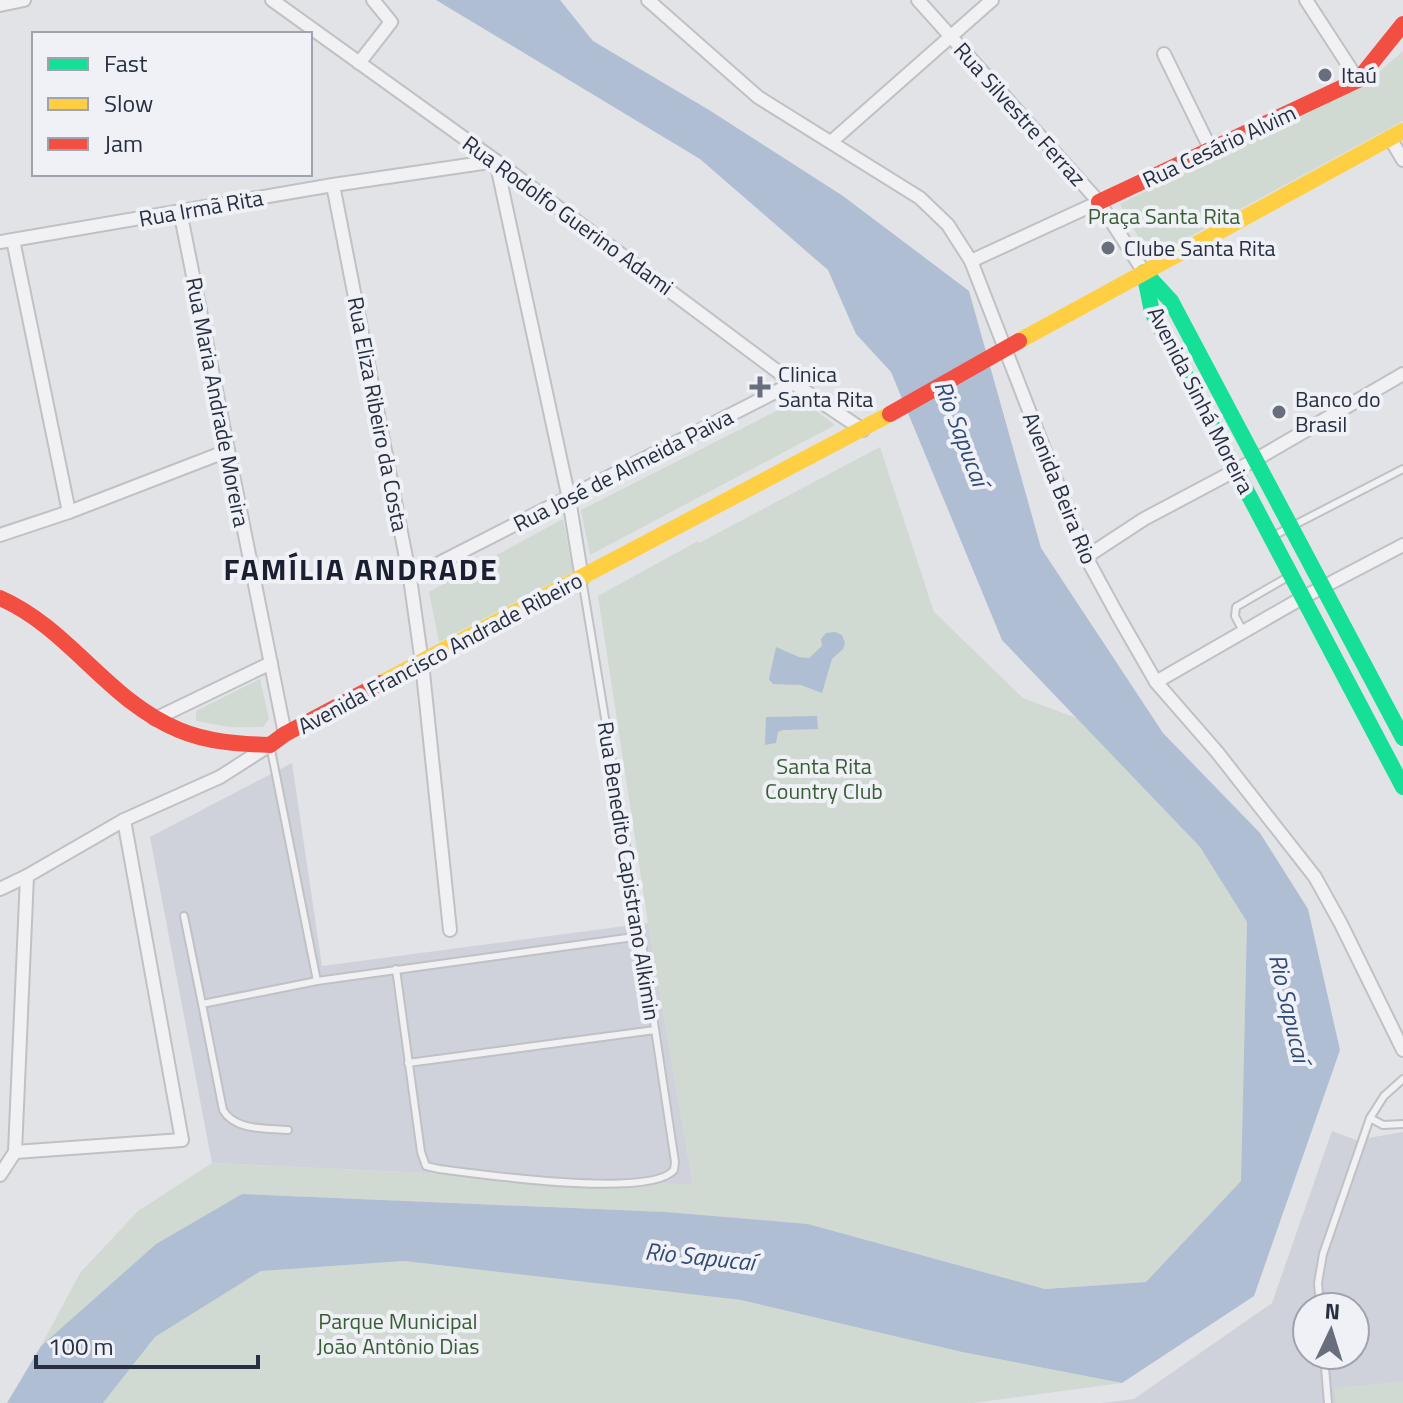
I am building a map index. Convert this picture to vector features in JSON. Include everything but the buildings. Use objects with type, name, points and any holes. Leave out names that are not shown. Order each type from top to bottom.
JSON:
[{"type":"main road","name":"Rua Cesário Alvim","points":[[1099,202],[1358,80],[1403,24]]},
{"type":"main road","name":"Avenida Francisco Andrade Ribeiro","points":[[270,745],[285,734],[863,430],[1396,134]]},
{"type":"main road","name":"Avenida Sinhá Moreira","points":[[1144,272],[1171,301],[1403,738]]},
{"type":"main road","name":"Avenida Sinhá Moreira","points":[[1144,272],[1152,312],[1403,787]]},
{"type":"main road","points":[[0,598],[43,620],[155,719],[179,731],[210,739],[270,745]]},
{"type":"street","points":[[0,5],[24,0]]},
{"type":"street","name":"Rua Rodolfo Guerino Adami","points":[[272,0],[496,161],[793,383],[863,430]]},
{"type":"street","points":[[359,63],[391,22],[373,0]]},
{"type":"street","name":"Avenida Beira Rio","points":[[648,0],[758,97],[920,198],[948,225],[971,261],[1086,557],[1156,682],[1217,752],[1315,877],[1403,1050]]},
{"type":"street","name":"Rua Silvestre Ferraz","points":[[918,0],[1099,202],[1144,272]]},
{"type":"street","points":[[831,142],[992,0]]},
{"type":"street","points":[[1306,0],[1358,80]]},
{"type":"street","points":[[1164,54],[1211,150]]},
{"type":"street","points":[[1396,134],[1403,160]]},
{"type":"street","points":[[496,161],[569,499],[582,579]]},
{"type":"street","name":"Rua Irmã Rita","points":[[7,241],[333,185],[496,161]]},
{"type":"street","name":"Rua Eliza Ribeiro da Costa","points":[[333,185],[410,578],[450,930]]},
{"type":"street","name":"Rua Cesário Alvim","points":[[971,261],[1099,202]]},
{"type":"street","name":"Rua Maria Andrade Moreira","points":[[180,211],[285,734]]},
{"type":"street","points":[[7,241],[69,512]]},
{"type":"street","points":[[1086,557],[1144,519],[1255,460],[1403,374]]},
{"type":"street","name":"Rua José de Almeida Paiva","points":[[410,578],[793,383]]},
{"type":"street","points":[[0,535],[227,451]]},
{"type":"street","points":[[1156,682],[1302,598],[1403,545]]},
{"type":"street","points":[[155,719],[271,663]]},
{"type":"street","points":[[1359,704],[1378,693]]},
{"type":"street","points":[[0,889],[124,820],[220,777],[270,745]]},
{"type":"street","points":[[15,1152],[182,1140],[124,820]]},
{"type":"street","points":[[0,1175],[15,1152],[27,876]]},
{"type":"lane","points":[[1270,538],[1403,469]]},
{"type":"lane","points":[[1244,633],[1235,616],[1236,607],[1291,575]]},
{"type":"lane","name":"Rua Benedito Capistrano Alkimin","points":[[408,1063],[423,1160],[426,1166],[433,1169],[575,1183],[620,1184],[663,1179],[674,1170],[641,936],[582,579]]},
{"type":"lane","points":[[270,745],[317,981]]},
{"type":"lane","points":[[184,916],[223,1110],[228,1119],[247,1126],[288,1130]]},
{"type":"lane","points":[[202,1004],[317,981],[641,936]]},
{"type":"lane","points":[[396,969],[408,1063],[655,1030]]},
{"type":"lane","points":[[1319,1291],[1323,1254],[1370,1118],[1384,1096],[1403,1079]]},
{"type":"lane","points":[[1370,1118],[1383,1125],[1403,1124]]},
{"type":"lane","points":[[1325,1371],[1328,1403]]},
{"type":"shaded area","points":[[292,763],[322,966],[648,923],[693,1185],[212,1163],[150,837]]},
{"type":"shaded area","points":[[1332,1131],[1356,1140],[1403,1132],[1403,1403],[1102,1403],[1134,1399],[1272,1303]]},
{"type":"green space","name":"Praça Santa Rita","points":[[1403,51],[1403,121],[1150,258],[1120,204],[1370,80]]},
{"type":"green space","points":[[800,399],[835,425],[590,555],[581,510]]},
{"type":"green space","name":"Santa Rita Country Club","points":[[880,447],[934,612],[1023,698],[1079,719],[1200,847],[1247,922],[1241,1181],[1146,1282],[1045,1289],[808,1224],[666,1212],[242,1194],[156,1244],[41,1346],[80,1273],[138,1211],[212,1163],[693,1185],[648,923],[598,596]]},
{"type":"green space","points":[[563,519],[573,572],[439,642],[429,592]]},
{"type":"green space","points":[[260,679],[269,719],[263,727],[230,727],[196,721],[196,711]]},
{"type":"green space","name":"Parque Municipal João Antônio Dias","points":[[404,1261],[741,1300],[962,1352],[1122,1383],[973,1403],[103,1403],[155,1337],[261,1271]]},
{"type":"green space","points":[[1403,1381],[1403,1403],[1336,1403],[1334,1388]]},
{"type":"water","name":"Rio Sapucaí","points":[[436,0],[560,0],[593,41],[709,110],[843,196],[969,291],[1041,548],[1163,733],[1260,833],[1308,909],[1340,1050],[1254,1296],[1122,1383],[962,1352],[741,1300],[404,1261],[261,1271],[155,1337],[103,1403],[7,1403],[41,1346],[156,1244],[242,1194],[666,1212],[808,1224],[1045,1289],[1146,1282],[1241,1181],[1247,922],[1200,847],[1002,640],[891,372],[856,334],[828,270],[700,159]]},
{"type":"water","points":[[826,633],[842,635],[845,643],[832,659],[822,693],[801,685],[773,684],[769,679],[776,647],[809,658],[822,646],[821,639]]},
{"type":"water","points":[[817,716],[818,729],[783,730],[778,732],[776,743],[765,745],[766,717]]},
{"type":"traffic: fast","points":[[1144,272],[1152,312],[1403,787]]},
{"type":"traffic: fast","points":[[1145,273],[1171,301],[1403,738]]},
{"type":"traffic: slow","points":[[1019,341],[1403,131]]},
{"type":"traffic: slow","points":[[381,683],[890,414]]},
{"type":"traffic: jam","points":[[1099,202],[1358,80],[1403,24]]},
{"type":"traffic: jam","points":[[890,414],[1019,341]]},
{"type":"traffic: jam","points":[[0,598],[47,627],[109,683],[154,717],[179,730],[212,740],[270,745],[381,683]]},
{"type":"place","name":"Itaú","points":[[1325,75]]},
{"type":"place","name":"Clube Santa Rita","points":[[1108,248]]},
{"type":"place","name":"Clinica Santa Rita","points":[[760,387]]},
{"type":"place","name":"Banco do Brasil","points":[[1279,412]]},
{"type":"district","name":"FAMÍLIA ANDRADE","points":[[361,569]]}]
